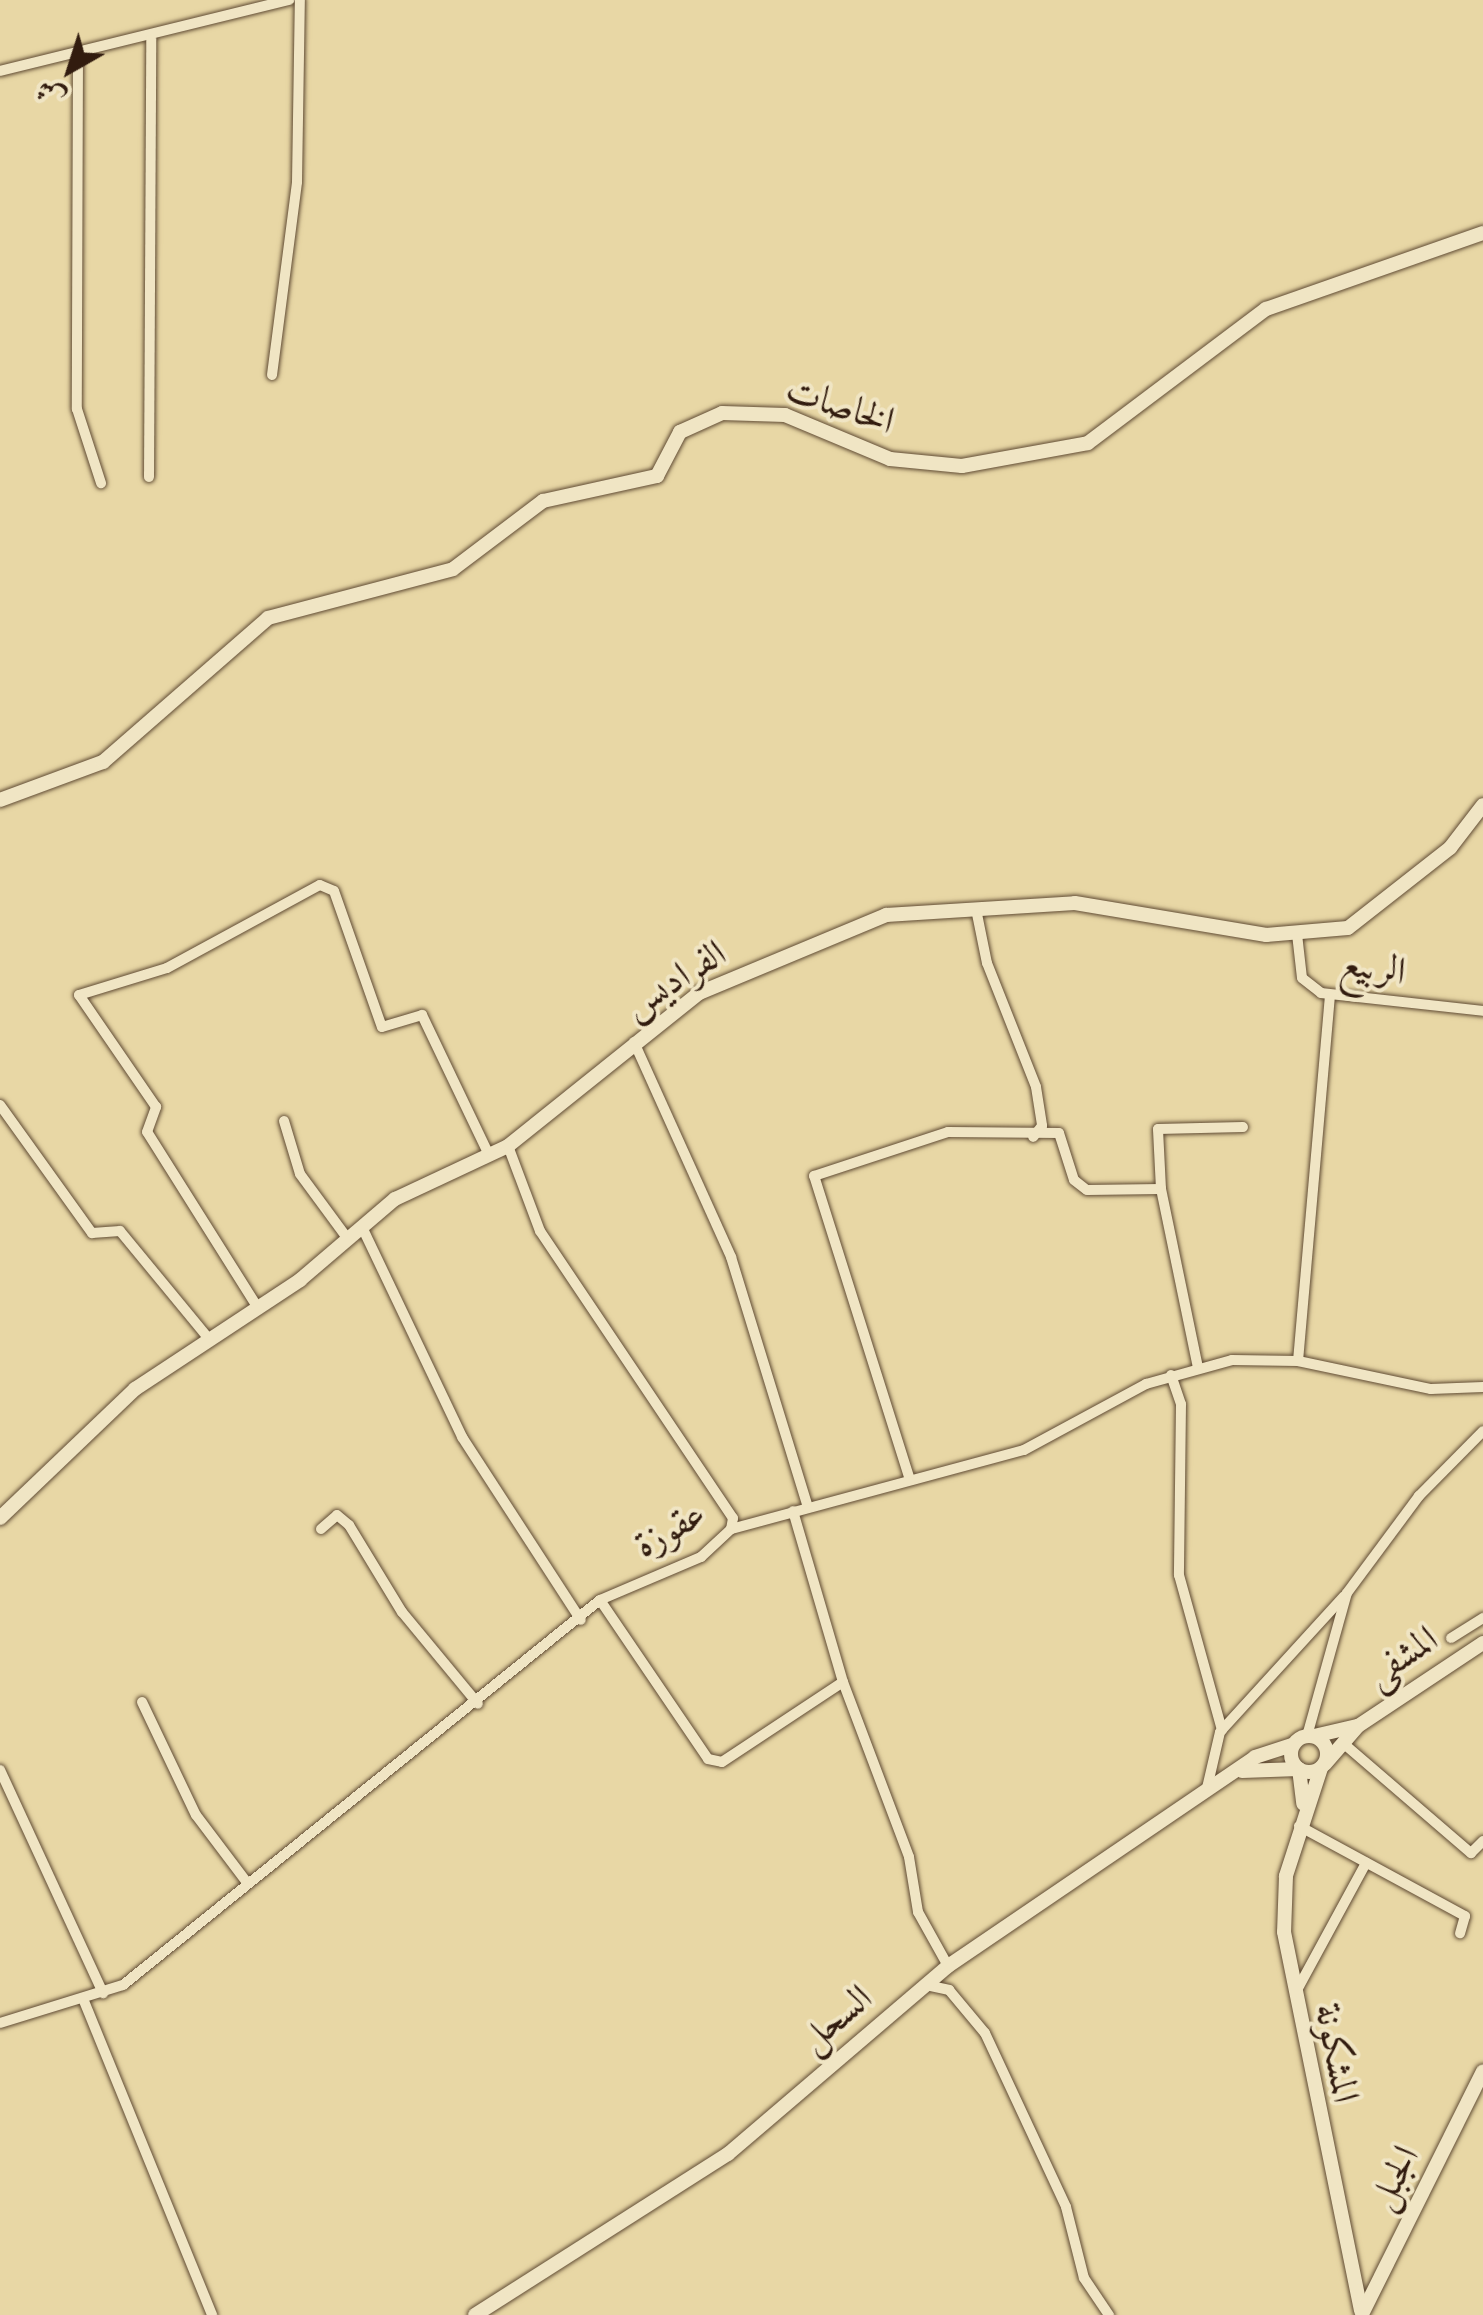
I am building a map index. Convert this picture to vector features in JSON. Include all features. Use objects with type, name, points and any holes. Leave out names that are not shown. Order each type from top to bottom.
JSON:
[{"type":"street","points":[[0,71],[151,39],[290,0]]},
{"type":"street","points":[[272,375],[296,182],[300,0]]},
{"type":"street","points":[[149,476],[151,39]]},
{"type":"street","points":[[78,54],[77,408],[102,483]]},
{"type":"street","name":"الخاصات","points":[[0,800],[103,762],[268,618],[452,568],[543,501],[657,476],[680,432],[722,413],[785,415],[890,460],[962,466],[1088,443],[1266,309],[1483,233]]},
{"type":"street","name":"الفراديس","points":[[0,1518],[136,1389],[258,1308],[396,1199],[508,1146],[699,993],[858,921],[1075,903],[1298,934],[1348,928],[1450,848],[1483,805]]},
{"type":"street","points":[[258,1308],[148,1132],[156,1107],[79,995],[166,968],[320,886],[334,891],[382,1028],[422,1015],[489,1154]]},
{"type":"street","points":[[976,910],[986,964],[1036,1087],[1042,1126],[1033,1138]]},
{"type":"street","name":"الربيع","points":[[1298,934],[1302,978],[1330,995],[1483,1011]]},
{"type":"street","points":[[1298,1361],[1330,995]]},
{"type":"street","points":[[634,1042],[731,1257],[808,1507]]},
{"type":"street","points":[[0,1105],[92,1233],[120,1232],[210,1340]]},
{"type":"street","points":[[284,1121],[300,1174],[348,1239]]},
{"type":"street","points":[[910,1480],[814,1176],[948,1132],[983,1127],[1033,1138],[1059,1133],[1074,1180],[1087,1190],[1160,1188]]},
{"type":"street","points":[[1198,1367],[1160,1188],[1158,1129],[1242,1127]]},
{"type":"street","points":[[508,1146],[540,1231],[733,1518],[730,1529]]},
{"type":"street","points":[[362,1228],[462,1437],[581,1620]]},
{"type":"street","name":"عقوزة","points":[[0,2022],[104,1993],[478,1704],[600,1600],[702,1556],[730,1529],[1024,1450],[1171,1375],[1198,1367],[1298,1361],[1431,1389],[1483,1387]]},
{"type":"street","points":[[1171,1375],[1181,1404],[1179,1575],[1222,1730]]},
{"type":"street","points":[[1207,1788],[1206,1761],[1222,1730],[1347,1593],[1419,1496],[1483,1433]]},
{"type":"street","points":[[793,1511],[843,1682],[910,1857],[918,1912],[948,1966]]},
{"type":"street","points":[[321,1529],[337,1515],[349,1525],[402,1612],[478,1704]]},
{"type":"street","points":[[1323,1766],[1326,1747],[1310,1736],[1347,1593]]},
{"type":"street","points":[[600,1600],[716,1763],[843,1682]]},
{"type":"street","points":[[1451,1638],[1483,1618]]},
{"type":"street","name":"المشفى","points":[[1358,1726],[1483,1643]]},
{"type":"street","points":[[142,1702],[196,1815],[246,1881]]},
{"type":"street","points":[[1303,1805],[1323,1766],[1358,1726]]},
{"type":"street","name":"السحل","points":[[475,2315],[728,2154],[948,1966],[1207,1788],[1310,1736],[1358,1726]]},
{"type":"street","points":[[1343,1743],[1471,1853],[1483,1841]]},
{"type":"street","points":[[1293,1745],[1303,1805]]},
{"type":"street","points":[[1238,1771],[1323,1766]]},
{"type":"street","points":[[0,1770],[104,1993]]},
{"type":"street","name":"المشكونة","points":[[1303,1805],[1286,1876],[1291,2000],[1361,2313]]},
{"type":"street","points":[[1298,1826],[1465,1916],[1460,1934]]},
{"type":"street","points":[[1291,2000],[1366,1863]]},
{"type":"street","points":[[926,1985],[949,1990],[986,2033],[1066,2206],[1084,2278],[1110,2315]]},
{"type":"street","points":[[84,2001],[212,2315]]},
{"type":"street","name":"الجبل","points":[[1361,2313],[1483,2071]]}]
